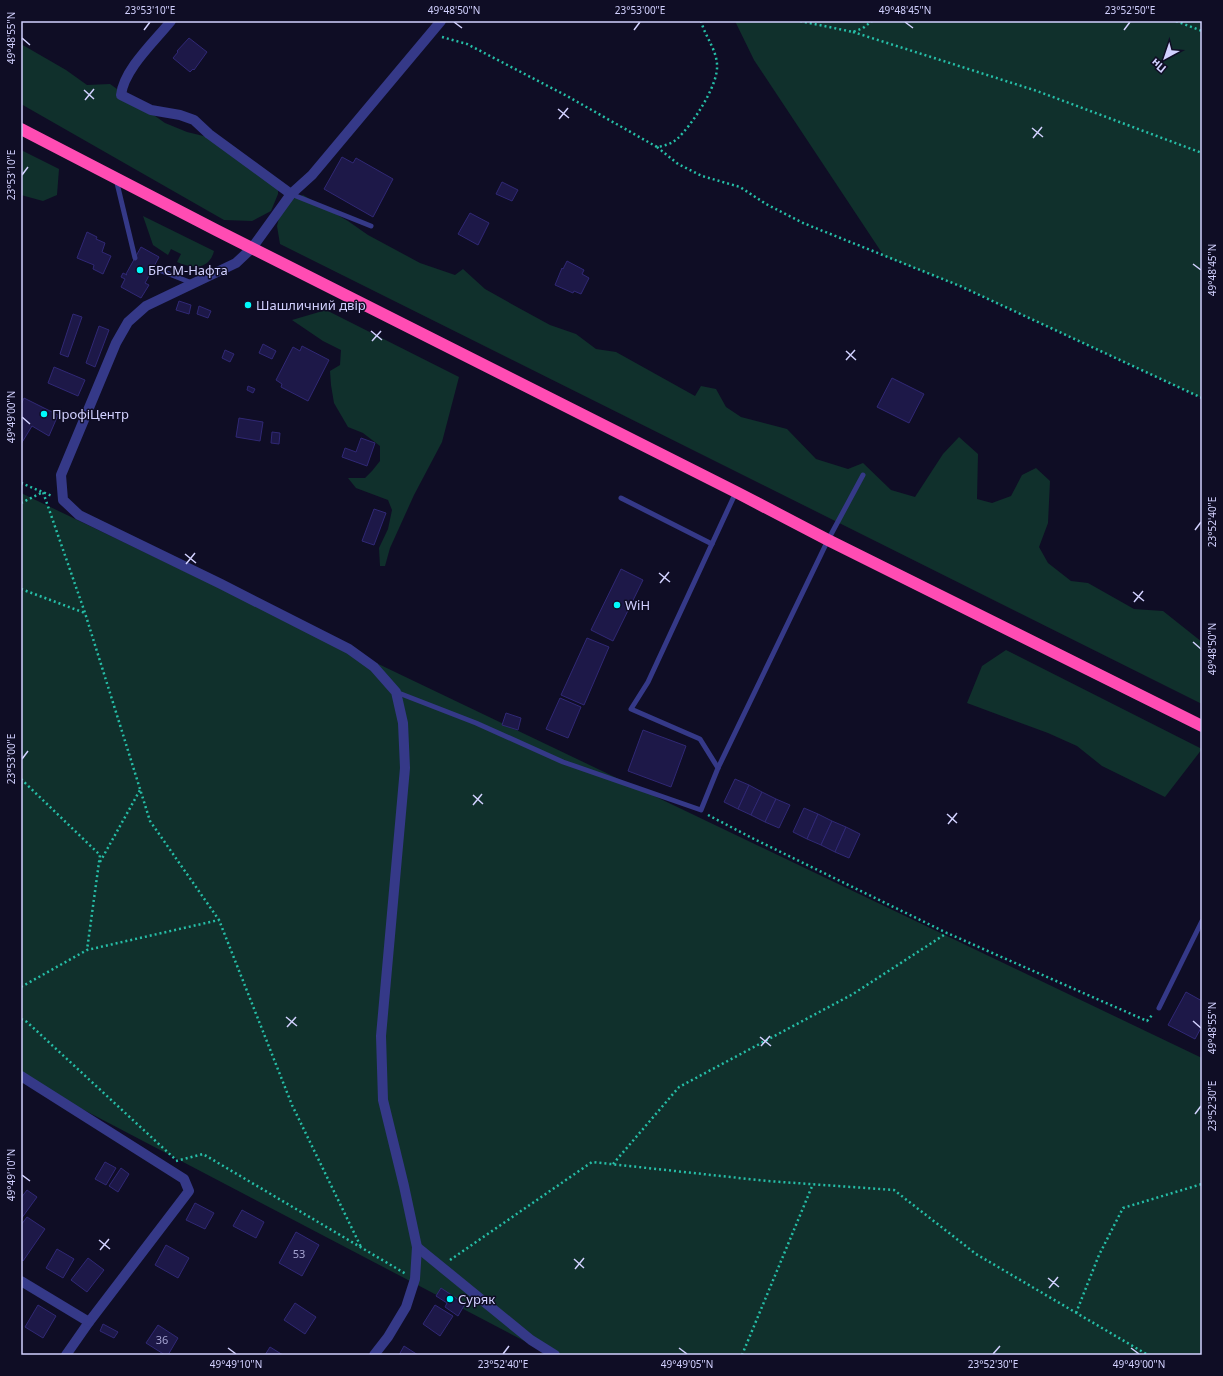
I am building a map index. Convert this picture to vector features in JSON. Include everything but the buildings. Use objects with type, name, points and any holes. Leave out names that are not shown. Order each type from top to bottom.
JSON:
[{"type":"highway","points":[[21,128],[252,248],[736,492],[828,540],[1202,726]]},
{"type":"street","points":[[172,21],[131,69],[122,86],[121,95],[152,110],[180,115],[194,120],[209,134],[291,194]]},
{"type":"street","points":[[374,1355],[406,1307],[415,1279],[417,1247],[383,1100],[381,1036],[405,768],[404,723],[396,692],[374,667],[349,649],[221,584],[79,515],[63,500],[61,475],[116,343],[128,322],[146,306],[236,263],[252,248],[291,194],[312,175],[441,21]]},
{"type":"street","points":[[21,1076],[184,1179],[189,1191],[89,1322],[66,1355]]},
{"type":"street","points":[[417,1247],[531,1340],[555,1355]]},
{"type":"street","points":[[21,1281],[89,1322]]},
{"type":"lane","points":[[116,178],[135,258]]},
{"type":"lane","points":[[291,194],[371,226]]},
{"type":"lane","points":[[154,268],[194,284]]},
{"type":"lane","points":[[396,692],[476,723],[563,762],[701,810],[718,768],[828,540],[864,475]]},
{"type":"lane","points":[[718,768],[700,739],[630,709],[648,682],[736,492]]},
{"type":"lane","points":[[621,498],[712,544]]},
{"type":"lane","points":[[1159,1008],[1202,921]]},
{"type":"path","points":[[657,147],[666,146],[676,140],[688,127],[702,106],[717,75],[715,52],[703,29],[701,21]]},
{"type":"path","points":[[800,21],[853,32],[1038,91],[1202,153]]},
{"type":"path","points":[[853,32],[863,28],[872,21]]},
{"type":"path","points":[[1176,21],[1202,31]]},
{"type":"path","points":[[430,33],[467,44],[567,96],[657,147],[678,164],[702,176],[740,187],[766,204],[803,223],[960,286],[1202,398]]},
{"type":"path","points":[[21,483],[63,500]]},
{"type":"path","points":[[21,503],[43,492]]},
{"type":"path","points":[[43,492],[85,613],[150,821],[219,920],[292,1105],[361,1248]]},
{"type":"path","points":[[21,589],[85,613]]},
{"type":"path","points":[[21,779],[100,855],[87,950]]},
{"type":"path","points":[[98,865],[140,789]]},
{"type":"path","points":[[701,810],[754,839],[947,933],[1147,1021],[1159,1008]]},
{"type":"path","points":[[21,987],[87,950],[219,920]]},
{"type":"path","points":[[613,1164],[679,1087],[853,994],[947,933]]},
{"type":"path","points":[[21,1019],[27,1022],[177,1161]]},
{"type":"path","points":[[161,1165],[203,1154],[415,1279]]},
{"type":"path","points":[[442,1266],[592,1162],[767,1181],[894,1190],[976,1254],[1148,1355]]},
{"type":"path","points":[[742,1355],[814,1184]]},
{"type":"path","points":[[1076,1313],[1099,1255],[1123,1208],[1202,1184]]},
{"type":"green space","points":[[735,21],[1202,21],[1202,398],[960,286],[884,256],[754,60]]},
{"type":"green space","points":[[21,44],[66,70],[87,85],[110,84],[165,123],[187,132],[220,140],[278,180],[278,194],[271,211],[252,221],[224,220],[21,104]]},
{"type":"green space","points":[[21,150],[59,169],[57,195],[43,201],[21,195]]},
{"type":"green space","points":[[303,195],[348,221],[368,235],[420,263],[455,275],[463,269],[485,289],[517,307],[550,325],[576,334],[596,349],[616,352],[695,396],[701,386],[716,389],[726,407],[741,417],[787,429],[816,459],[848,469],[863,463],[891,490],[915,497],[943,454],[959,437],[978,454],[977,499],[992,503],[1011,496],[1022,475],[1036,468],[1050,481],[1048,523],[1039,547],[1048,563],[1071,581],[1088,583],[1134,609],[1163,611],[1202,642],[1202,704],[280,244],[277,226],[280,214],[289,200]]},
{"type":"green space","points":[[143,216],[214,251],[212,257],[204,265],[194,267],[177,262],[181,254],[171,249],[168,255],[153,245]]},
{"type":"green space","points":[[326,310],[459,377],[442,442],[414,495],[390,548],[385,566],[380,566],[379,548],[388,529],[392,510],[388,500],[356,488],[348,478],[365,478],[372,471],[380,461],[380,446],[363,433],[348,427],[334,403],[330,371],[340,365],[341,350],[323,341],[292,320]]},
{"type":"green space","points":[[21,493],[1202,1058],[1202,1355],[551,1355],[21,1077]]},
{"type":"green space","points":[[1006,650],[1202,749],[1165,797],[1102,766],[1077,746],[1048,733],[967,703],[982,666]]},
{"type":"place","name":"БРСМ-Нафта","points":[[140,270]]},
{"type":"place","name":"Шашличний двір","points":[[248,305]]},
{"type":"place","name":"ПрофіЦентр","points":[[44,414]]},
{"type":"place","name":"WiH","points":[[617,605]]},
{"type":"place","name":"Суряк","points":[[450,1299]]}]
